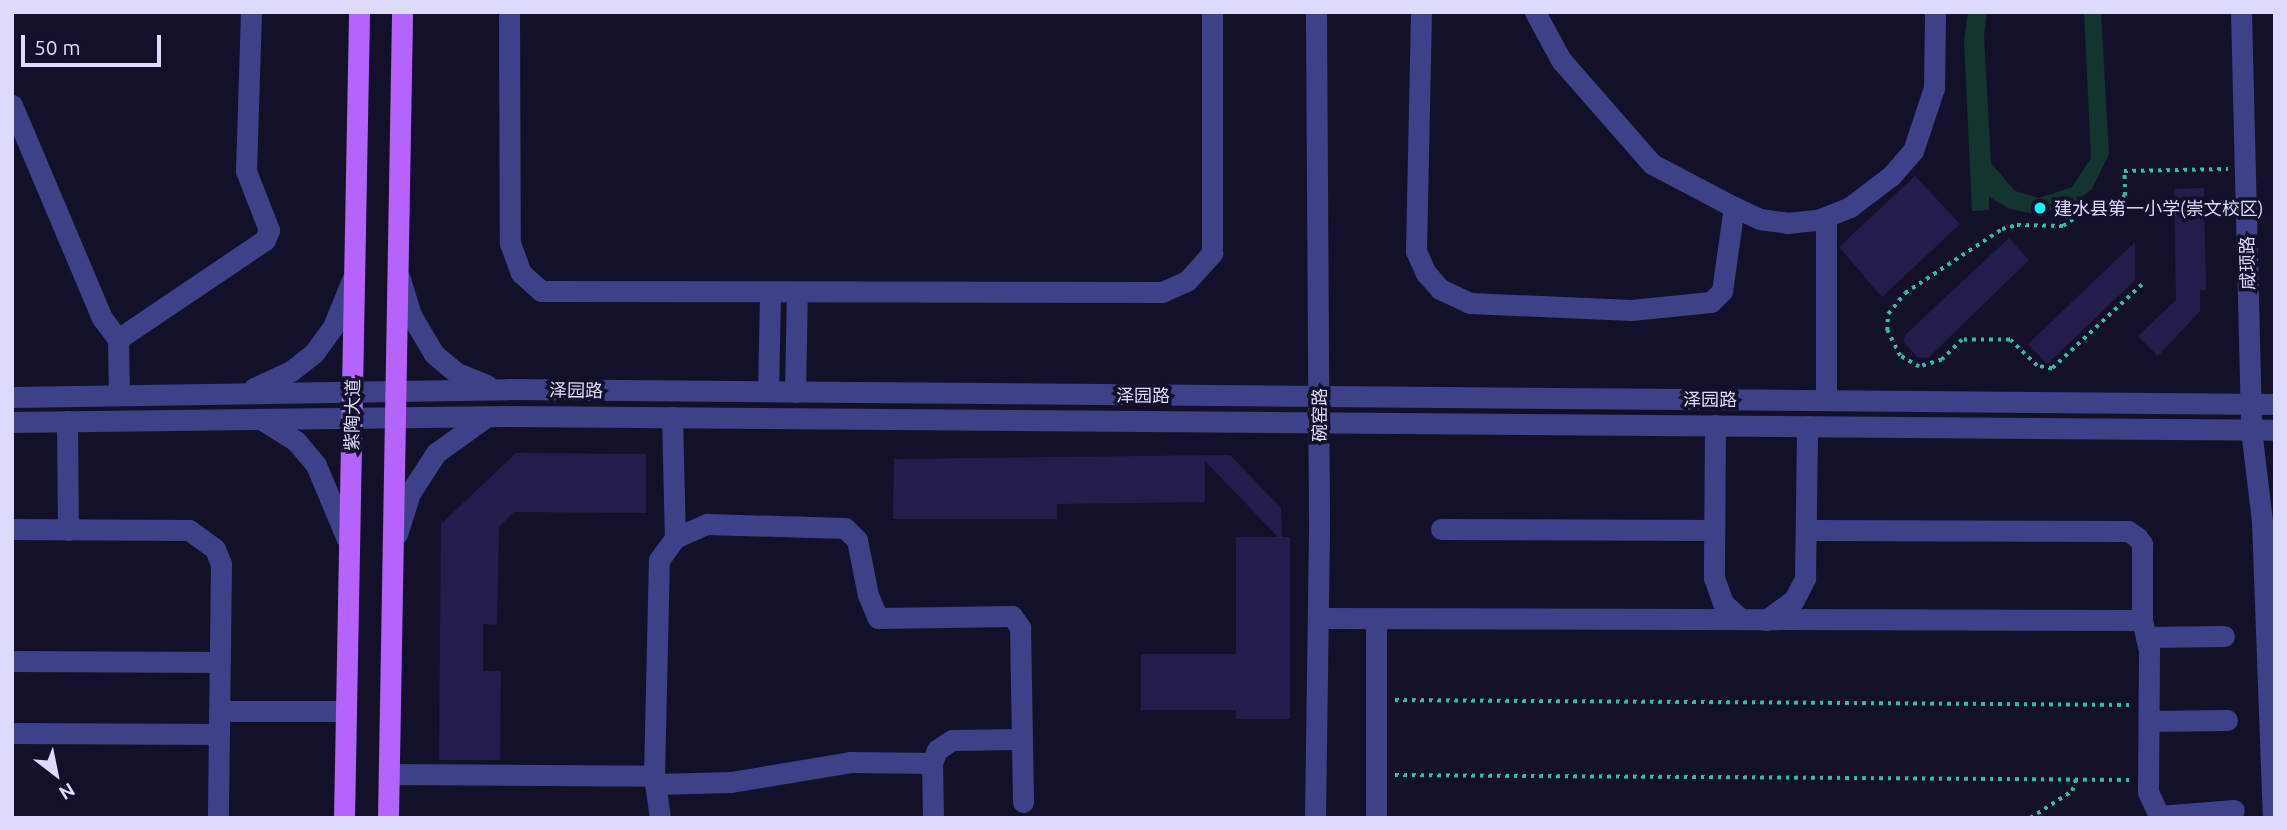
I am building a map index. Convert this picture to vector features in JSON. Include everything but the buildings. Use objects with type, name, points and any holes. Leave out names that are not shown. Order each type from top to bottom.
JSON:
[{"type":"main road","name":"紫陶大道","points":[[344,818],[359,12]]},
{"type":"main road","points":[[388,818],[402,12]]},
{"type":"street","points":[[118,339],[265,240],[270,230],[246,171],[251,12]]},
{"type":"street","points":[[509,12],[510,243],[516,264],[527,280],[541,291],[770,292],[1162,292],[1187,281],[1212,253],[1212,12]]},
{"type":"street","name":"碗窑路","points":[[1315,818],[1319,422],[1316,12]]},
{"type":"street","points":[[1421,12],[1416,251],[1426,273],[1440,289],[1470,303],[1631,310],[1711,302],[1722,291],[1734,208]]},
{"type":"street","points":[[1535,12],[1561,61],[1651,164],[1734,208],[1773,222],[1826,217],[1877,188],[1905,163],[1920,139],[1934,88],[1935,12]]},
{"type":"street","name":"咸顼路","points":[[2241,12],[2250,429],[2262,521],[2273,818]]},
{"type":"street","points":[[12,105],[102,318],[118,339],[119,395]]},
{"type":"street","points":[[1826,217],[1826,400]]},
{"type":"street","points":[[242,393],[285,374],[314,353],[333,327],[355,271]]},
{"type":"street","points":[[399,273],[411,315],[434,354],[457,373],[499,389]]},
{"type":"street","points":[[768,391],[770,292]]},
{"type":"street","points":[[795,391],[797,292]]},
{"type":"street","name":"泽园路","points":[[12,397],[499,389],[2275,404]]},
{"type":"street","points":[[394,553],[404,510],[419,477],[447,442],[488,416]]},
{"type":"street","name":"泽园路","points":[[12,422],[488,416],[2275,429]]},
{"type":"street","points":[[672,417],[675,538]]},
{"type":"street","points":[[259,418],[290,436],[316,464],[335,501],[349,549]]},
{"type":"street","points":[[67,421],[68,530]]},
{"type":"street","points":[[1715,425],[1716,587],[1723,603],[1741,619]]},
{"type":"street","points":[[1766,620],[1786,608],[1801,590],[1805,578],[1807,426]]},
{"type":"street","points":[[660,818],[655,780],[655,596],[659,560],[675,538],[707,524],[837,525],[857,540],[867,595],[878,618],[1012,616],[1020,628],[1023,802]]},
{"type":"street","points":[[12,529],[189,530],[203,537],[221,564],[218,818]]},
{"type":"street","points":[[1441,529],[1714,530]]},
{"type":"street","points":[[1806,530],[2128,531],[2142,544],[2149,713],[2148,792],[2160,817],[2234,810]]},
{"type":"street","points":[[1318,618],[1741,619],[2144,629],[2224,636]]},
{"type":"street","points":[[1376,618],[1376,818]]},
{"type":"street","points":[[12,661],[220,662]]},
{"type":"street","points":[[219,711],[346,711]]},
{"type":"street","points":[[2149,713],[2227,720]]},
{"type":"street","points":[[12,733],[219,734]]},
{"type":"street","points":[[933,818],[932,763],[937,750],[952,740],[1022,738]]},
{"type":"street","points":[[389,774],[731,782],[850,762],[932,763]]},
{"type":"path","points":[[2142,285],[2052,369],[2037,366],[2010,340],[1962,341],[1942,360],[1919,367],[1900,356],[1888,331],[1891,307],[1922,278],[2002,229],[2028,224],[2063,226],[2090,208],[2125,196],[2124,171],[2245,169]]},
{"type":"path","points":[[1376,700],[2149,713]]},
{"type":"path","points":[[1376,774],[2148,780]]},
{"type":"path","points":[[2030,818],[2072,791],[2076,779]]},
{"type":"green space","points":[[1968,12],[1987,12],[1984,36],[1991,163],[2015,191],[2039,198],[2072,187],[2091,158],[2084,12],[2101,12],[2109,154],[2092,189],[2071,205],[2035,214],[2010,209],[1989,197],[1989,210],[1972,211],[1964,41]]},
{"type":"place","name":"建水县第一小学(崇文校区)","points":[[2040,208]]}]
